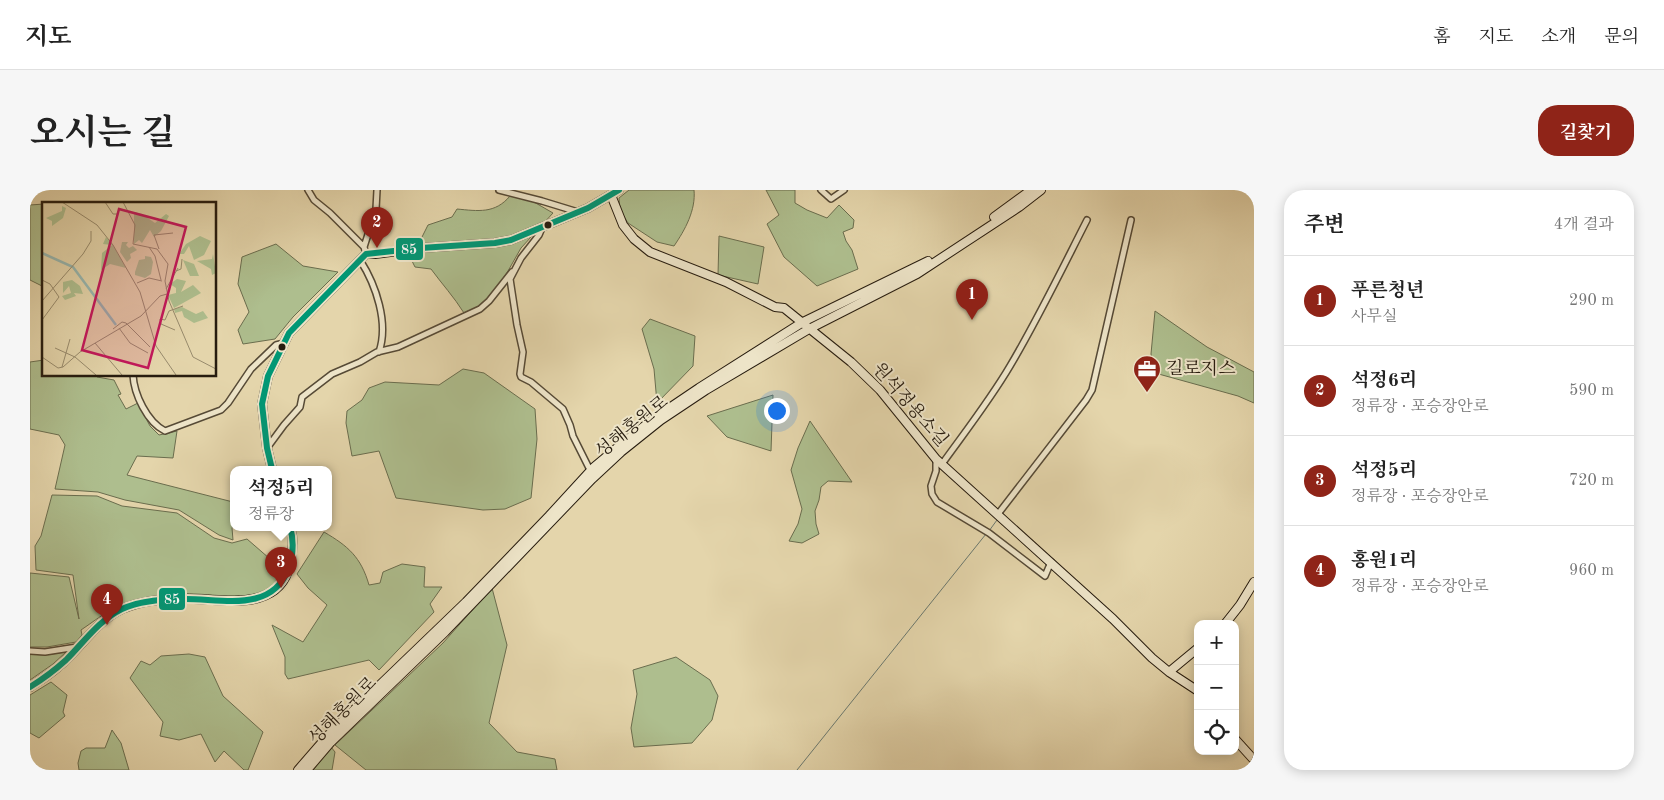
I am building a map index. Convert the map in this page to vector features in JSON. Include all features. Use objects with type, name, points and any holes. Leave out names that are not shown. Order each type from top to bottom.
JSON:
[{"type":"main road","points":[[271,466],[267,448],[262,404],[268,376],[289,333],[360,260],[365,250],[375,254],[421,248],[495,244],[511,240],[580,212],[619,190]]},
{"type":"main road","name":"성해홍원로","points":[[298,770],[331,732],[466,602],[594,468],[656,417],[803,322],[928,262],[1031,190]]},
{"type":"main road","name":"성해홍원로","points":[[307,770],[331,742],[444,632],[592,479],[621,452],[661,420],[706,390],[809,329],[917,274],[1019,207],[1041,190]]},
{"type":"main road","name":"원석정용소길","points":[[611,195],[623,225],[634,239],[650,252],[726,282],[775,307],[784,308],[851,362],[880,390],[939,461],[1113,619],[1152,658],[1169,672],[1194,688]]},
{"type":"main road","points":[[30,687],[58,667],[110,617],[121,609],[152,601],[192,598],[225,602],[252,600],[269,593],[283,581],[288,572],[293,550],[291,531]]},
{"type":"main road","points":[[1228,620],[1254,582]]},
{"type":"main road","points":[[1169,672],[1194,651]]},
{"type":"main road","points":[[1239,743],[1254,760]]},
{"type":"street","points":[[308,190],[314,200],[365,250]]},
{"type":"street","points":[[365,250],[376,209],[377,190]]},
{"type":"street","points":[[498,190],[580,212]]},
{"type":"street","points":[[821,190],[831,199],[844,190]]},
{"type":"street","points":[[1051,562],[1045,576],[987,532],[937,502],[932,494],[931,486],[939,461],[1011,365],[1086,220]]},
{"type":"street","points":[[998,514],[1092,390],[1131,220]]},
{"type":"street","points":[[267,448],[300,407],[302,397],[332,374],[379,352],[398,347],[480,308],[490,301],[539,235],[542,227]]},
{"type":"street","points":[[360,260],[370,277],[383,326],[383,342],[379,352]]},
{"type":"street","points":[[512,272],[510,279],[523,352],[521,378],[531,382],[563,409],[573,436],[589,468]]},
{"type":"street","points":[[134,376],[134,385],[138,397],[157,427],[164,431],[221,410],[251,370],[276,345],[285,342]]},
{"type":"street","points":[[30,651],[45,652],[77,648]]},
{"type":"green space","points":[[629,190],[694,190],[693,205],[686,227],[674,246],[657,242],[628,223],[620,210],[619,198]]},
{"type":"green space","points":[[766,190],[795,190],[795,203],[827,218],[839,205],[854,220],[853,228],[843,232],[852,250],[858,269],[817,286],[784,257],[767,224],[779,215]]},
{"type":"green space","points":[[510,196],[527,198],[553,213],[521,248],[486,303],[464,313],[431,269],[415,267],[411,259],[428,225],[452,217],[457,209],[479,211],[492,209]]},
{"type":"green space","points":[[42,204],[42,286],[30,280],[30,205]]},
{"type":"green space","points":[[719,236],[764,247],[758,284],[718,275]]},
{"type":"green space","points":[[276,244],[303,266],[338,272],[293,317],[275,339],[243,344],[238,330],[249,312],[238,284],[242,257]]},
{"type":"green space","points":[[1155,311],[1207,347],[1254,372],[1254,403],[1238,396],[1155,373],[1151,354]]},
{"type":"green space","points":[[650,319],[695,336],[693,366],[657,403],[654,369],[642,329]]},
{"type":"green space","points":[[42,360],[42,376],[96,376],[114,380],[121,394],[118,395],[126,409],[138,403],[150,426],[159,435],[177,431],[173,458],[137,456],[127,475],[230,501],[230,531],[232,531],[233,540],[219,535],[179,510],[125,500],[98,492],[55,489],[65,445],[59,435],[30,429],[30,362]]},
{"type":"green space","points":[[463,369],[484,373],[535,409],[537,439],[531,498],[505,509],[483,510],[396,498],[379,451],[352,456],[346,423],[347,411],[362,400],[369,388],[385,382],[439,385]]},
{"type":"green space","points":[[773,395],[771,451],[727,437],[707,416]]},
{"type":"green space","points":[[810,421],[852,482],[828,481],[821,487],[815,511],[819,534],[802,543],[789,541],[798,524],[802,509],[791,470]]},
{"type":"green space","points":[[52,495],[97,496],[122,506],[177,513],[214,538],[232,543],[247,539],[277,565],[285,565],[278,578],[270,587],[259,592],[234,596],[178,594],[132,601],[112,609],[81,630],[82,635],[76,642],[47,647],[30,647],[30,573],[69,577],[79,619],[73,575],[36,570],[35,546],[41,536]]},
{"type":"green space","points":[[324,532],[340,542],[358,560],[369,585],[380,583],[383,572],[402,564],[425,567],[424,587],[442,587],[430,604],[434,612],[379,670],[369,660],[288,679],[285,674],[285,657],[272,625],[303,642],[327,605],[308,588],[297,574]]},
{"type":"green space","points":[[492,588],[507,645],[489,723],[517,752],[555,759],[557,770],[366,770],[335,745],[443,643]]},
{"type":"green space","points":[[66,652],[30,680],[30,654],[44,655]]},
{"type":"green space","points":[[189,654],[205,657],[223,696],[263,732],[248,770],[244,770],[224,751],[215,762],[201,734],[179,740],[160,736],[163,722],[130,678],[141,661],[150,665],[161,656]]},
{"type":"green space","points":[[676,657],[710,680],[718,696],[712,720],[692,743],[634,747],[631,728],[637,694],[633,670]]},
{"type":"green space","points":[[51,682],[67,695],[63,712],[65,716],[39,738],[30,733],[30,695]]},
{"type":"green space","points":[[112,730],[121,743],[129,770],[79,770],[78,763],[81,751],[86,748],[105,748]]},
{"type":"green space","points":[[331,747],[335,752],[332,770],[313,770]]},
{"type":"waterway","points":[[989,531],[997,520]]},
{"type":"waterway","points":[[797,770],[986,534]]},
{"type":"transit line","name":"85","points":[[271,466],[267,448],[262,404],[268,376],[289,333],[366,254],[511,240],[588,208],[619,190]]},
{"type":"transit line","name":"85","points":[[30,687],[66,660],[106,619],[129,606],[170,599],[245,600],[259,598],[271,592],[281,582],[289,568],[292,548],[291,531]]},
{"type":"place","name":"석정6리","points":[[377,248]]},
{"type":"place","name":"푸른청년","points":[[972,320]]},
{"type":"place","name":"길로지스","points":[[1147,393]]},
{"type":"place","name":"석정5리","points":[[281,588]]},
{"type":"place","name":"홍원1리","points":[[107,625]]}]
